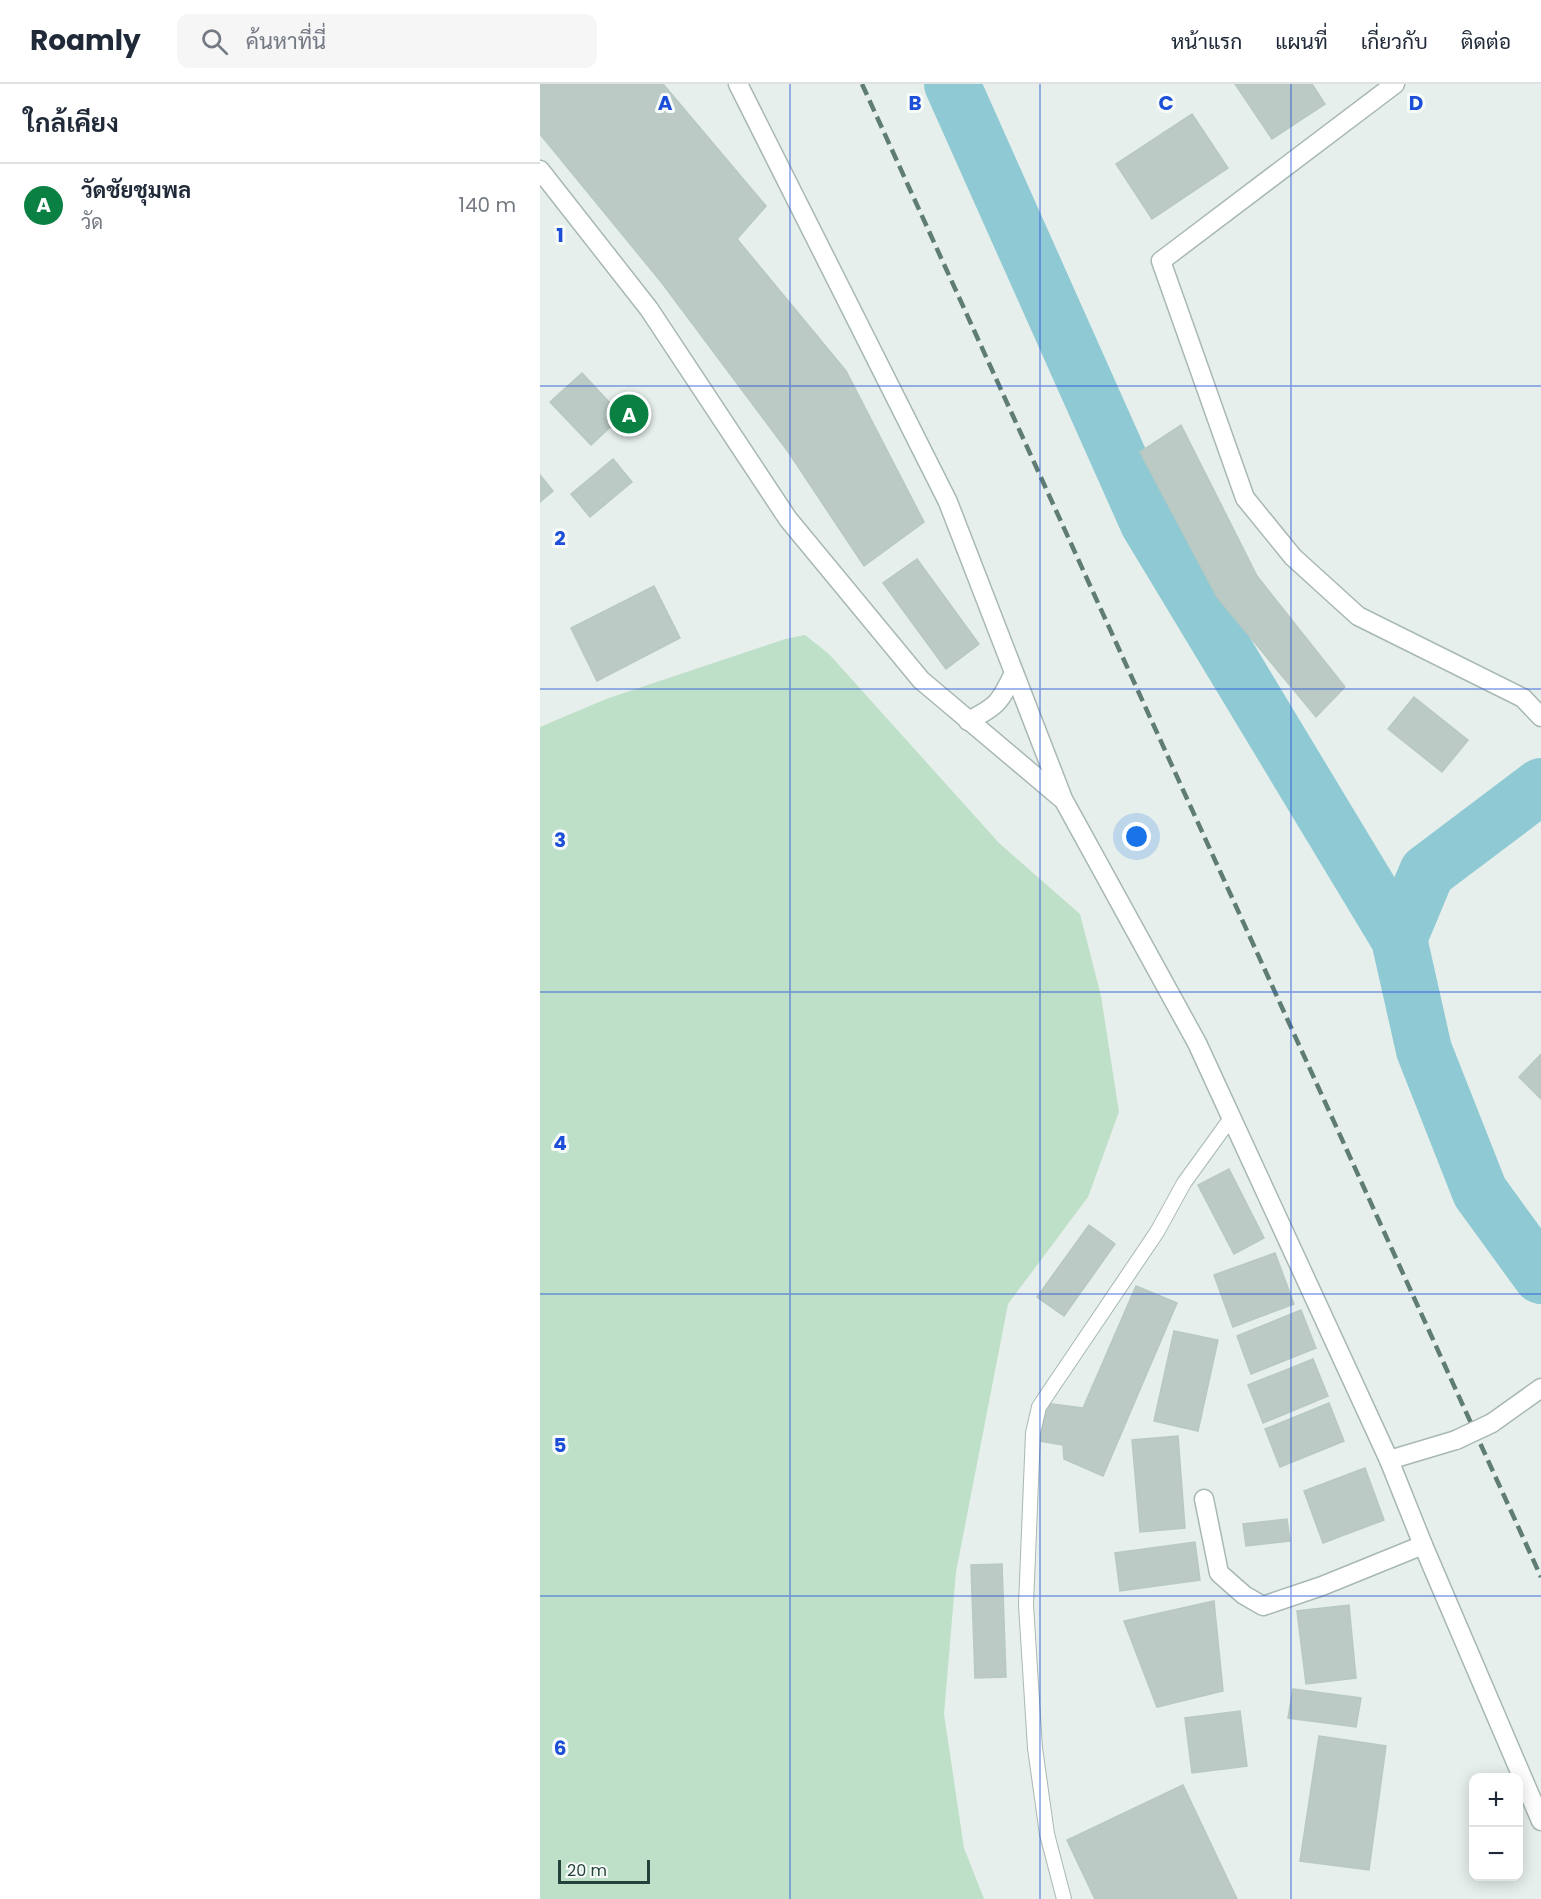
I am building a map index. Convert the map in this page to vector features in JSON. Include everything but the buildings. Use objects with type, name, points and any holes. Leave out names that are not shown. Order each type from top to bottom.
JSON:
[{"type":"street","points":[[738,84],[948,502],[1063,799],[1197,1043],[1389,1460],[1541,1821]]},
{"type":"street","points":[[1395,84],[1161,261],[1245,498],[1293,557],[1359,616],[1523,699],[1539,716]]},
{"type":"street","points":[[540,170],[649,309],[788,519],[921,680],[1063,799]]},
{"type":"street","points":[[968,721],[986,712],[1001,700],[1014,673]]},
{"type":"street","points":[[1389,1460],[1456,1440],[1492,1422],[1541,1388]]},
{"type":"street","points":[[1204,1499],[1219,1573],[1244,1595],[1263,1606],[1322,1586],[1423,1545]]},
{"type":"lane","points":[[1064,1899],[1047,1834],[1035,1748],[1026,1605],[1033,1433],[1039,1407],[1157,1232],[1184,1183],[1231,1118]]},
{"type":"green space","points":[[805,635],[829,654],[999,843],[1080,914],[1101,996],[1119,1112],[1088,1197],[1008,1304],[956,1572],[944,1714],[964,1848],[984,1899],[540,1899],[540,727],[606,699],[785,639]]},
{"type":"waterway","points":[[952,84],[1148,523],[1399,939],[1424,1050],[1480,1192],[1541,1276]]},
{"type":"waterway","points":[[1399,939],[1427,872],[1541,786]]},
{"type":"railway","points":[[862,84],[1541,1577]]},
{"type":"place","name":"วัดชัยชุมพล","points":[[629,414]]}]
